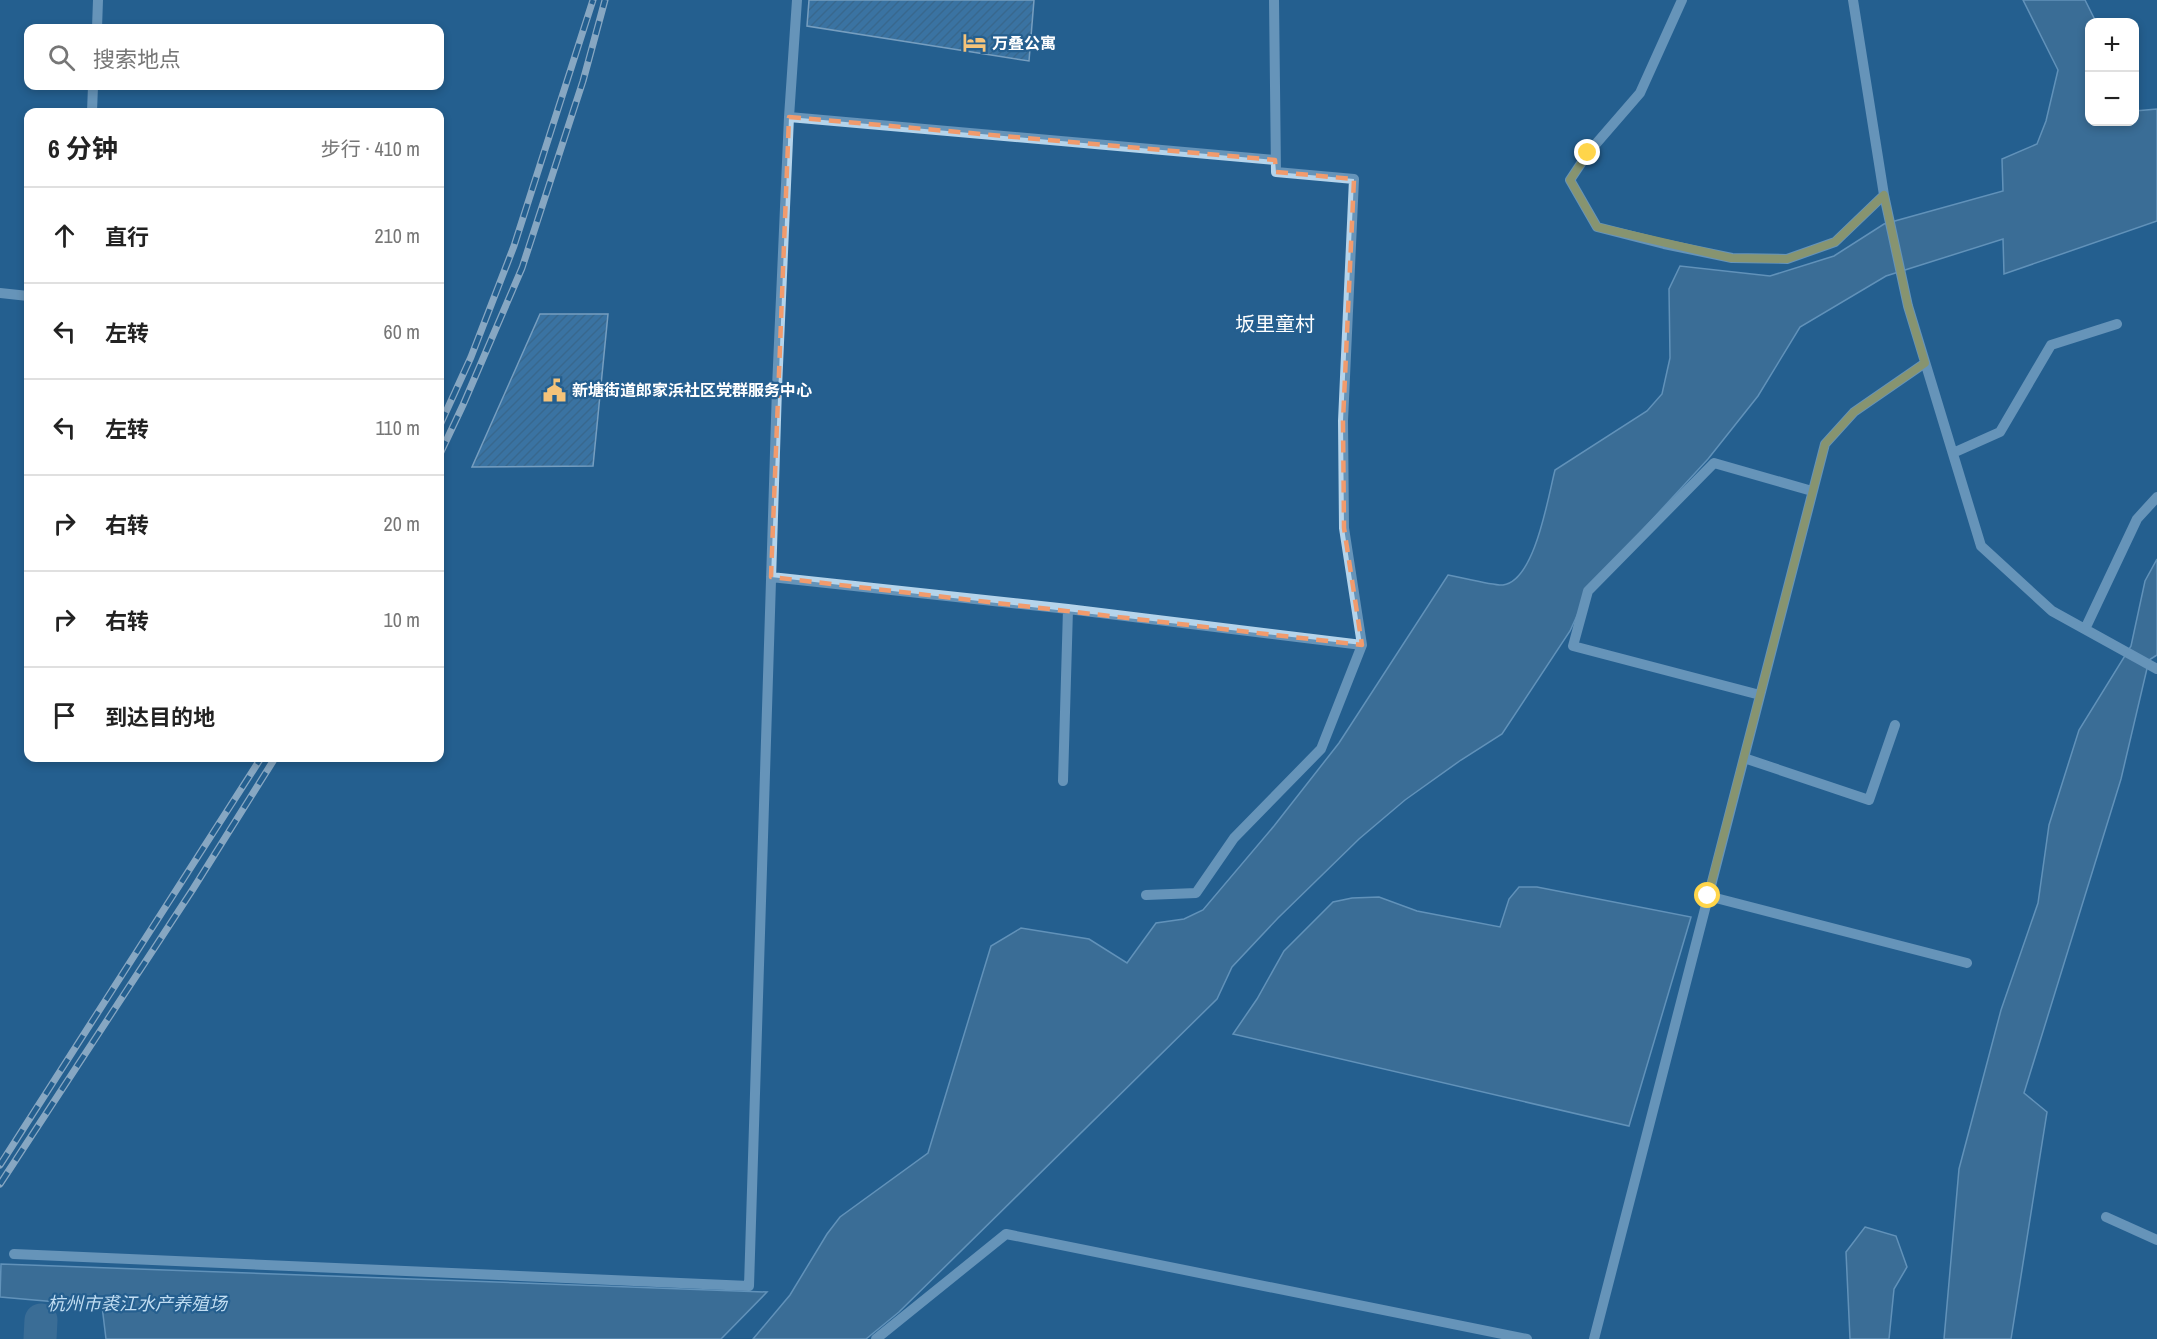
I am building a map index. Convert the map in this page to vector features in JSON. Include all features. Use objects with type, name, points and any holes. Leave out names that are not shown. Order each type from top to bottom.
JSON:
[{"type":"street","points":[[97,24],[98,0]]},
{"type":"street","points":[[14,1254],[749,1286],[777,388],[789,117],[797,0]]},
{"type":"street","points":[[1146,895],[1196,893],[1234,838],[1321,749],[1362,645],[1344,528],[1342,421],[1354,179],[1276,172],[1274,0]]},
{"type":"street","points":[[1682,0],[1640,93],[1588,153],[1570,180],[1597,227],[1731,258],[1787,259],[1835,242],[1884,195]]},
{"type":"street","points":[[1852,0],[1884,195],[1908,306],[1981,546],[2052,611],[2157,669]]},
{"type":"street","points":[[92,108],[93,90]]},
{"type":"street","points":[[789,117],[1275,160]]},
{"type":"street","points":[[0,293],[24,296]]},
{"type":"street","points":[[1953,453],[2000,432],[2050,345],[2117,324]]},
{"type":"street","points":[[1594,1339],[1825,444],[1854,412],[1925,363]]},
{"type":"street","points":[[1760,695],[1573,646],[1587,591],[1714,463],[1812,491]]},
{"type":"street","points":[[2085,629],[2138,519],[2157,497]]},
{"type":"street","points":[[771,577],[1068,609],[1362,645]]},
{"type":"street","points":[[1063,781],[1068,609]]},
{"type":"street","points":[[1744,758],[1869,800],[1895,725]]},
{"type":"street","points":[[1708,896],[1967,963]]},
{"type":"street","points":[[2106,1216],[2157,1240]]},
{"type":"street","points":[[876,1339],[1006,1234],[1527,1339]]},
{"type":"highlighted area","points":[[789,117],[1275,160],[1276,172],[1354,179],[1343,421],[1344,528],[1362,645],[771,577]]},
{"type":"water","points":[[2023,0],[2085,0],[2094,18],[2085,18],[2085,126],[2139,126],[2139,111],[2157,109],[2157,221],[2004,274],[2003,239],[1886,276],[1800,327],[1758,396],[1708,459],[1590,587],[1570,631],[1502,734],[1405,800],[1359,839],[1278,918],[1232,967],[1217,999],[899,1312],[866,1339],[753,1339],[790,1295],[840,1217],[928,1153],[991,946],[1021,928],[1089,939],[1127,963],[1156,923],[1184,919],[1203,910],[1274,826],[1339,743],[1448,575],[1503,585],[1514,580],[1524,569],[1532,554],[1544,517],[1555,470],[1647,411],[1662,394],[1670,358],[1669,289],[1680,266],[1770,276],[1834,256],[1884,224],[2003,191],[2002,159],[2037,144],[2046,121],[2058,70]]},
{"type":"water","points":[[2157,559],[2157,655],[2149,660],[2121,779],[2024,1093],[2047,1112],[2011,1339],[1944,1339],[1959,1169],[2001,1010],[2038,903],[2049,825],[2079,730],[2131,646],[2145,581]]},
{"type":"water","points":[[1519,887],[1537,887],[1691,917],[1629,1126],[1233,1034],[1257,999],[1284,951],[1333,902],[1352,898],[1379,897],[1417,911],[1500,927],[1509,899]]},
{"type":"water","points":[[1865,1227],[1896,1236],[1907,1267],[1894,1289],[1889,1339],[1850,1339],[1846,1252]]},
{"type":"water","name":"杭州市裘江水产养殖场","points":[[1,1264],[767,1292],[721,1339],[106,1339],[102,1306],[0,1297]]},
{"type":"building","name":"万叠公寓","points":[[809,0],[1034,0],[1029,61],[807,26]]},
{"type":"building","name":"新塘街道郎家浜社区党群服务中心","points":[[540,314],[608,314],[593,466],[472,467]]},
{"type":"waterway","points":[[40,1339],[41,1320]]},
{"type":"railway","points":[[444,416],[471,357],[514,246],[593,0]]},
{"type":"railway","points":[[444,445],[522,268],[583,81],[605,0]]},
{"type":"railway","points":[[0,1165],[258,762]]},
{"type":"railway","points":[[0,1184],[193,889],[272,762]]},
{"type":"place","name":"万叠公寓","points":[[974,43]]},
{"type":"place","name":"新塘街道郎家浜社区党群服务中心","points":[[554,390]]},
{"type":"district","name":"坂里童村","points":[[1275,324]]},
{"type":"route","points":[[1588,153],[1570,180],[1597,227],[1731,258],[1787,259],[1835,242],[1884,195],[1908,306],[1925,363],[1854,412],[1825,444],[1708,896]]}]
